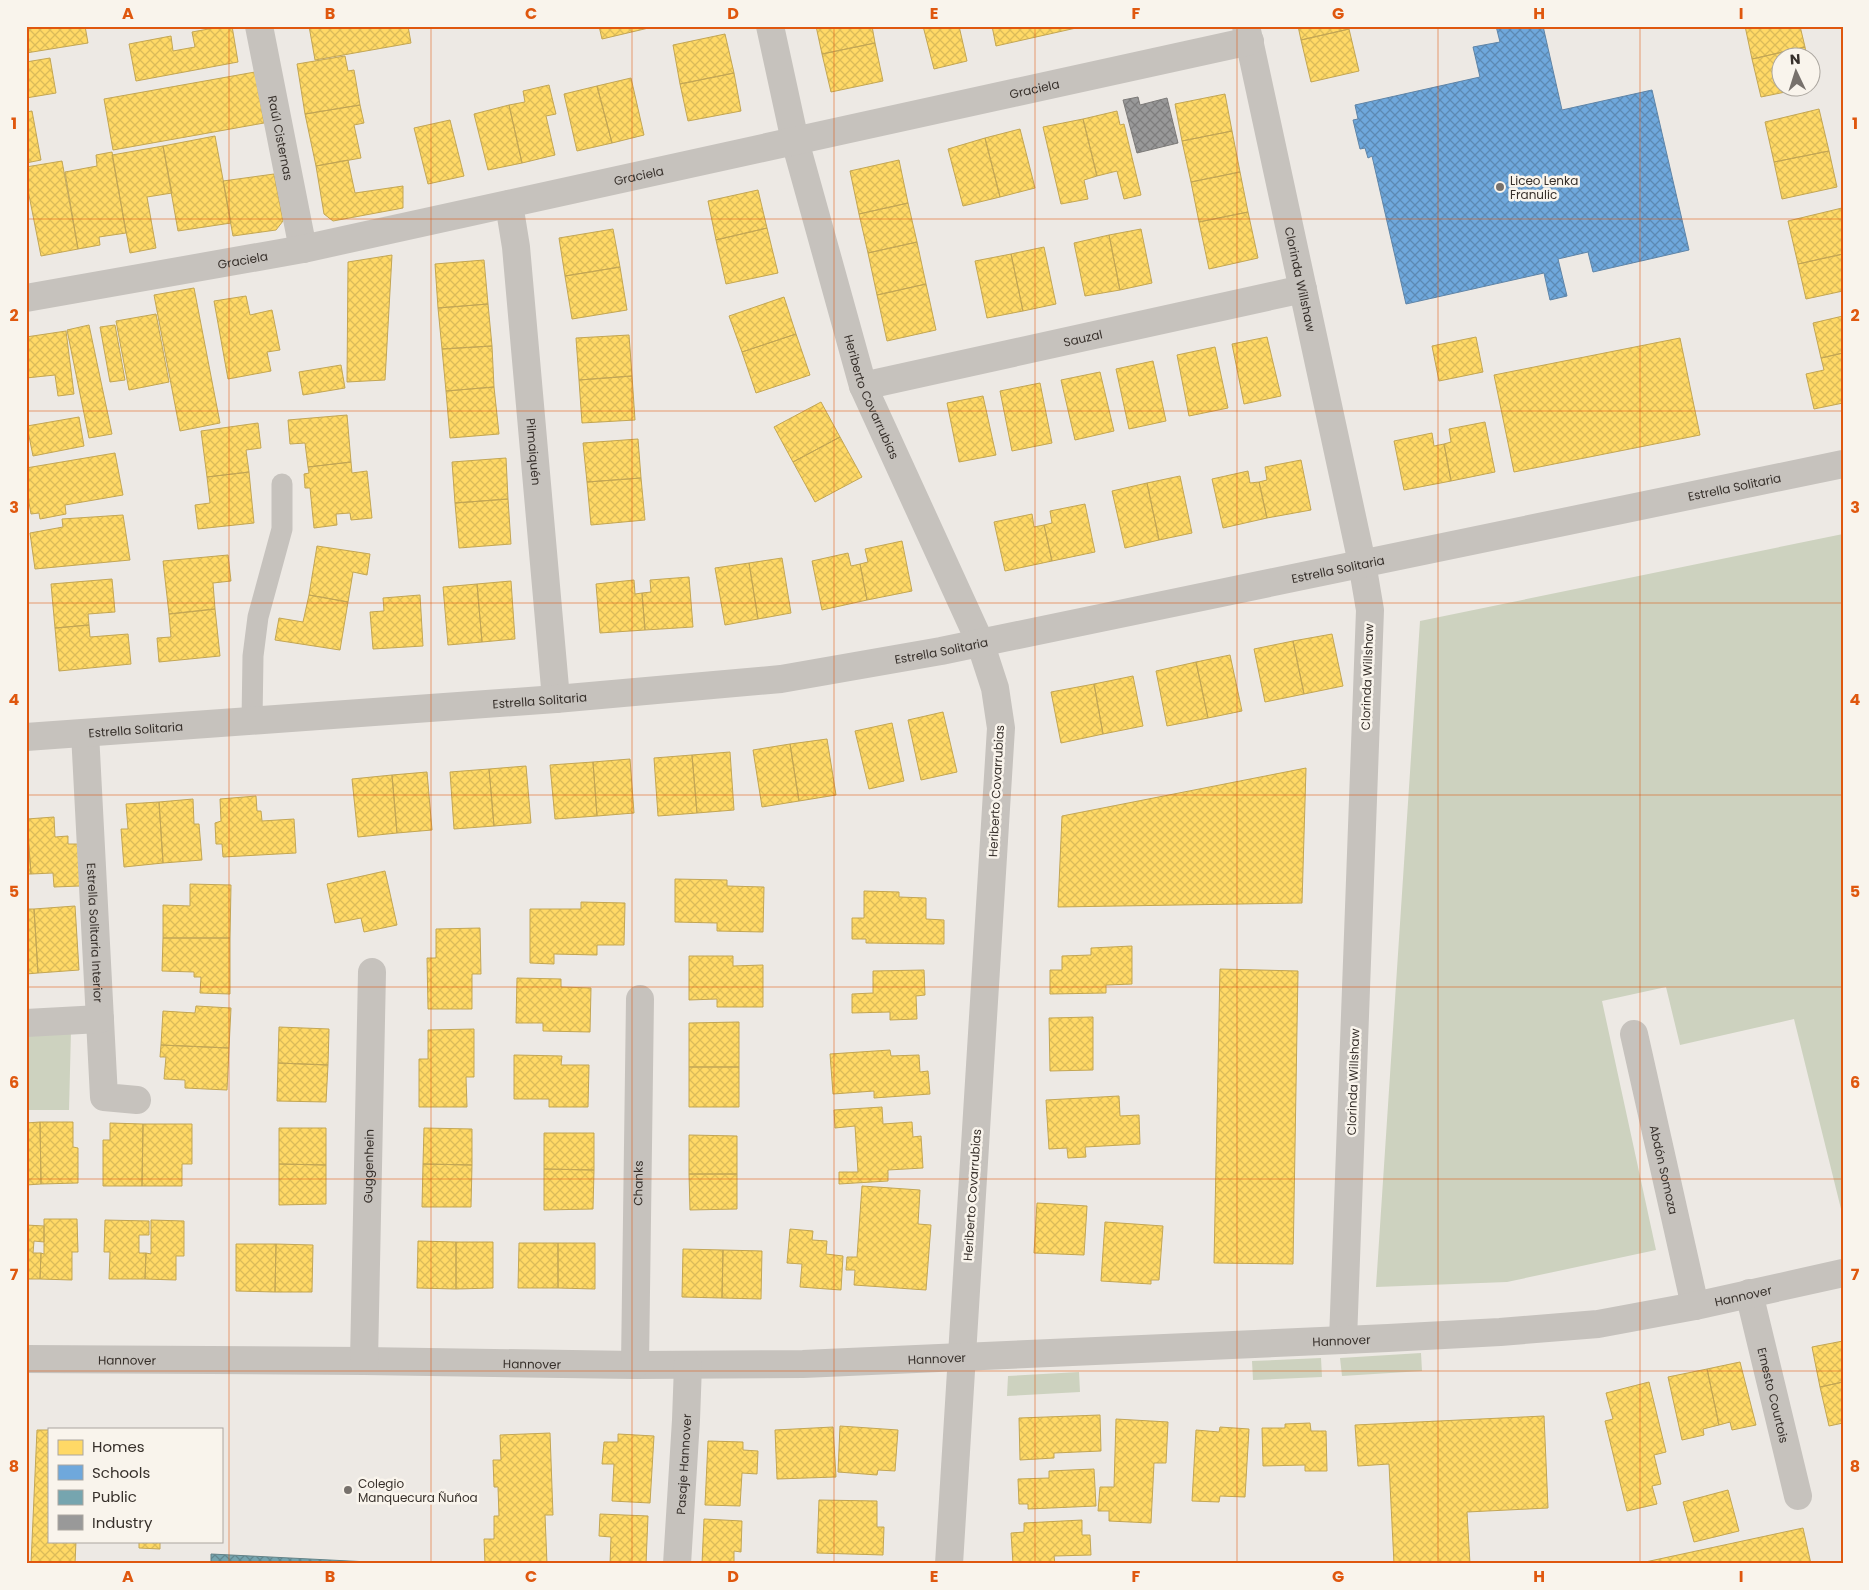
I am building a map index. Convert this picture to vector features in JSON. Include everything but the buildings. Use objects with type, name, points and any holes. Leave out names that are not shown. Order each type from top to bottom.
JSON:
[{"type":"street","name":"Raúl Cisternas","points":[[259,26],[302,250]]},
{"type":"street","name":"Heriberto Covarrubias","points":[[770,26],[795,141],[863,386],[980,642],[995,688],[1001,728],[949,1564]]},
{"type":"street","name":"Graciela","points":[[26,298],[302,250],[795,141],[1248,34]]},
{"type":"street","name":"Clorinda Willshaw","points":[[1248,34],[1362,563],[1370,610],[1343,1340]]},
{"type":"street","name":"Pilmaiquén","points":[[509,204],[516,247],[556,698]]},
{"type":"street","name":"Sauzal","points":[[863,386],[1303,289]]},
{"type":"street","name":"Estrella Solitaria","points":[[26,737],[556,698],[781,679],[940,651],[1843,464]]},
{"type":"street","name":"Estrella Solitaria Interior","points":[[85,733],[104,1097],[137,1100]]},
{"type":"street","name":"Guggenhein","points":[[364,1361],[372,972]]},
{"type":"street","name":"Chanks","points":[[635,1365],[640,999]]},
{"type":"street","points":[[26,1023],[100,1018]]},
{"type":"street","name":"Abdón Somoza","points":[[1634,1034],[1695,1306]]},
{"type":"street","name":"Hannover","points":[[26,1359],[635,1365],[803,1364],[1343,1340],[1500,1332],[1598,1324],[1695,1306],[1843,1273]]},
{"type":"street","name":"Ernesto Courtois","points":[[1749,1293],[1798,1496]]},
{"type":"street","name":"Pasaje Hannover","points":[[677,1564],[688,1365]]},
{"type":"lane","points":[[252,721],[253,656],[258,617],[282,529],[282,484]]},
{"type":"green space","points":[[1843,534],[1843,1217],[1794,1019],[1680,1045],[1666,987],[1602,1001],[1656,1250],[1507,1282],[1376,1287],[1420,621]]},
{"type":"green space","points":[[71,1031],[69,1110],[26,1110],[26,1036]]},
{"type":"green space","points":[[1421,1353],[1422,1371],[1342,1376],[1340,1358]]},
{"type":"green space","points":[[1321,1358],[1322,1377],[1253,1380],[1252,1361]]},
{"type":"green space","points":[[1079,1372],[1080,1392],[1007,1396],[1008,1376]]},
{"type":"place","name":"Liceo Lenka Franulic","points":[[1500,187]]},
{"type":"place","name":"Colegio Manquecura Ñuñoa","points":[[348,1490]]}]
